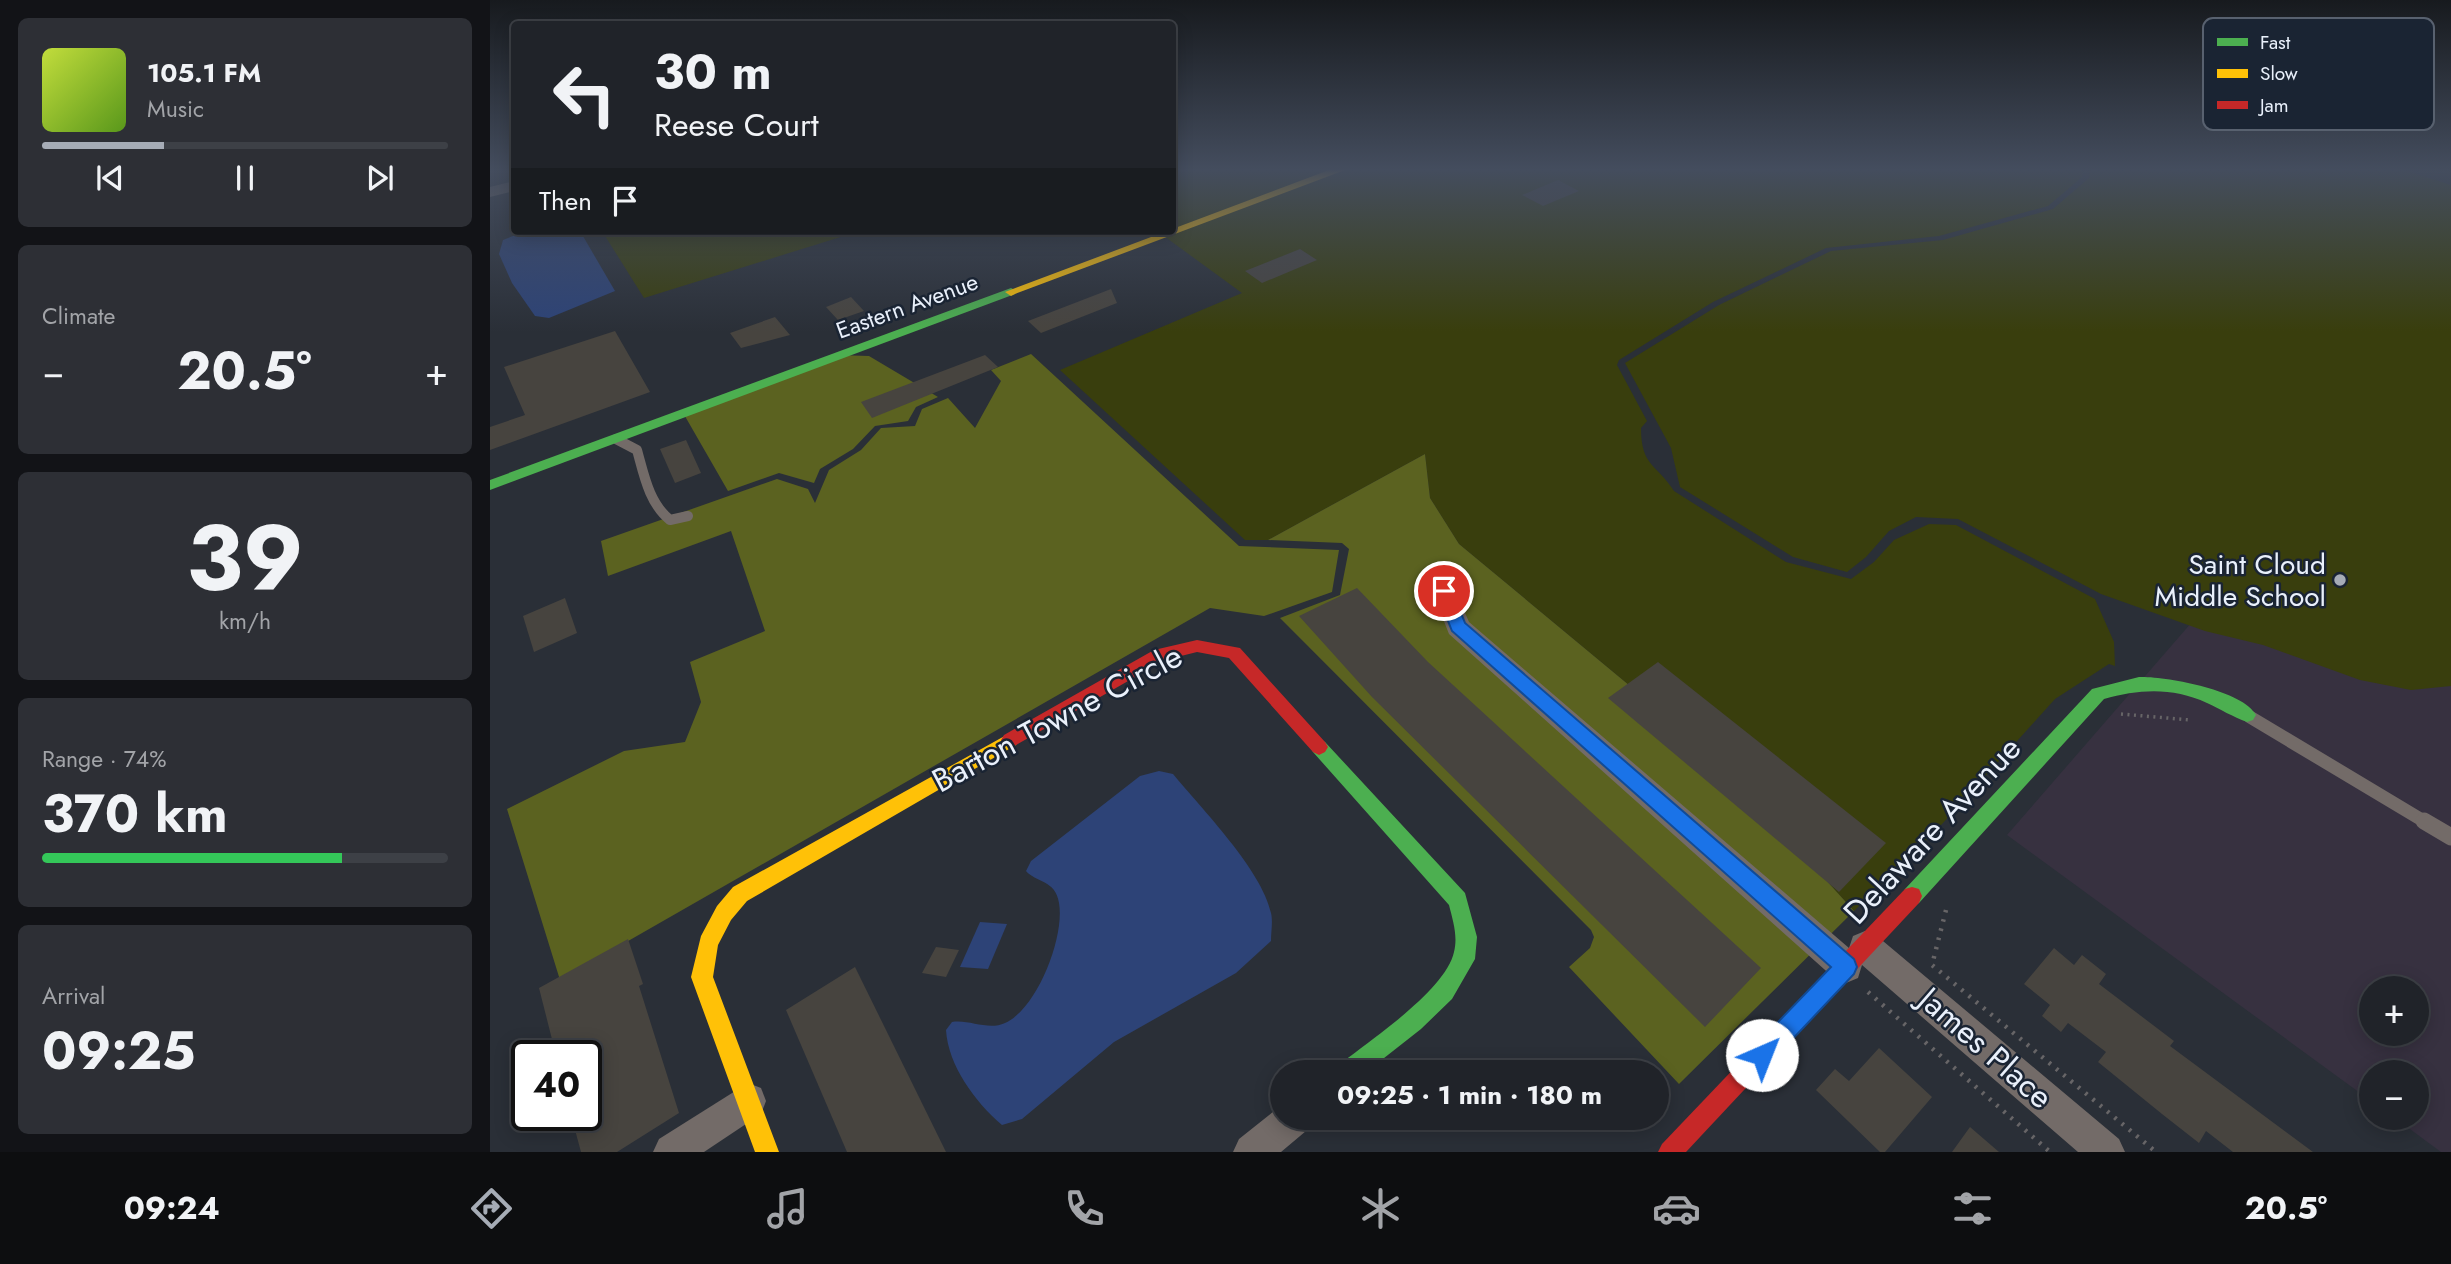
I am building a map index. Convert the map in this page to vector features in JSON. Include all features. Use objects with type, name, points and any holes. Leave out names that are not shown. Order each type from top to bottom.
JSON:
[{"type":"street","name":"Eastern Avenue","points":[[1176,231],[1195,224]]},
{"type":"street","name":"Eastern Avenue","points":[[490,485],[1164,235]]},
{"type":"street","name":"James Place","points":[[1444,591],[1458,626],[1856,957],[2106,1152]]},
{"type":"street","name":"Barton Towne Circle","points":[[759,1148],[748,1101],[702,977],[708,943],[724,913],[740,894],[1160,655],[1184,645],[1208,644],[1234,653],[1458,901],[1467,926],[1465,957],[1448,989],[1363,1060]]},
{"type":"street","name":"Delaware Avenue","points":[[1670,1152],[1856,957],[2098,694],[2120,685],[2146,680],[2200,690],[2247,715]]},
{"type":"street","points":[[672,1152],[748,1101]]},
{"type":"street","points":[[1252,1152],[1279,1130]]},
{"type":"lane","points":[[615,438],[637,450],[651,492],[663,515],[670,520],[688,516]]},
{"type":"lane","points":[[2247,715],[2451,837]]},
{"type":"path","points":[[2108,713],[2202,721]]},
{"type":"path","points":[[1949,898],[1933,965],[2157,1152]]},
{"type":"shaded area","name":"Saint Cloud Middle School","points":[[2451,324],[2451,1152],[2441,1152],[2411,1130],[2429,1130],[2429,1060],[2359,1060],[2359,1092],[2007,835]]},
{"type":"green space","points":[[1176,224],[1983,224],[1939,236],[1826,248],[1713,302],[1619,360],[1617,365],[1647,421],[1641,428],[1647,458],[1674,491],[1786,562],[1851,579],[1874,562],[1894,540],[1929,524],[1956,525],[2095,599],[2114,642],[2115,666],[2109,664],[2055,699],[1943,823],[1854,911],[1712,754],[1459,544],[1430,498],[1425,454],[1268,540],[1245,540],[1060,370],[1242,293],[1162,235],[1176,235]]},
{"type":"green space","points":[[2001,224],[2451,224],[2451,686],[2411,690],[2360,680],[2263,645],[2205,631],[2101,594],[1958,519],[1916,517],[1889,531],[1866,557],[1847,572],[1793,557],[1680,487],[1671,448],[1625,363],[1719,305],[1831,251],[1943,240]]},
{"type":"green space","points":[[605,235],[847,235],[644,298]]},
{"type":"green space","points":[[1031,354],[1239,546],[1339,550],[1332,592],[1264,616],[1210,608],[560,980],[507,809],[624,751],[685,742],[701,702],[690,662],[765,631],[731,531],[608,576],[601,541],[777,479],[808,489],[815,503],[829,470],[861,450],[881,428],[915,426],[922,409],[948,398],[975,428],[1001,381],[991,370]]},
{"type":"green space","points":[[836,355],[869,356],[938,397],[916,407],[908,421],[875,426],[853,449],[820,469],[814,483],[779,473],[728,491],[682,411]]},
{"type":"green space","points":[[1425,454],[1430,498],[1459,544],[1712,754],[1854,911],[1679,1084],[1669,1073],[1669,1060],[1656,1060],[1569,967],[1590,948],[1594,937],[1591,930],[1280,618],[1340,595],[1349,549],[1342,543],[1268,540]]},
{"type":"water","points":[[515,235],[582,235],[615,291],[549,318],[535,316],[512,283],[499,254],[503,240]]},
{"type":"water","points":[[1159,771],[1173,774],[1214,822],[1256,878],[1272,916],[1271,941],[1236,973],[1114,1042],[1022,1119],[1002,1125],[973,1094],[957,1069],[946,1030],[952,1022],[999,1025],[1017,1015],[1028,1003],[1038,988],[1053,952],[1060,917],[1054,890],[1026,871],[1031,861],[1140,776]]},
{"type":"water","points":[[980,922],[1007,924],[988,969],[960,967]]},
{"type":"building","points":[[1300,249],[1317,260],[1262,283],[1245,271]]},
{"type":"building","points":[[1111,289],[1117,303],[1041,333],[1028,321]]},
{"type":"building","points":[[851,297],[864,311],[838,320],[826,307]]},
{"type":"building","points":[[775,317],[790,335],[741,348],[730,333]]},
{"type":"building","points":[[615,331],[650,392],[490,450],[490,427],[525,415],[504,367]]},
{"type":"building","points":[[985,355],[998,367],[872,418],[861,402]]},
{"type":"building","points":[[686,440],[701,473],[675,483],[660,449]]},
{"type":"building","points":[[1357,588],[1428,662],[1761,968],[1705,1027],[1372,697],[1299,616]]},
{"type":"building","points":[[565,598],[577,633],[534,652],[523,616]]},
{"type":"building","points":[[1658,662],[1886,843],[1839,892],[1608,698]]},
{"type":"building","points":[[628,939],[643,984],[639,986],[679,1113],[617,1152],[581,1152],[575,1131],[602,1131],[602,1040],[552,1040],[539,988]]},
{"type":"building","points":[[936,947],[959,950],[946,977],[922,973]]},
{"type":"building","points":[[2054,948],[2074,965],[2082,955],[2106,974],[2099,984],[2174,1041],[2170,1046],[2313,1152],[2233,1152],[2206,1131],[2199,1143],[2162,1114],[2098,1062],[2106,1052],[2068,1023],[2061,1032],[2042,1016],[2050,1005],[2024,984]]},
{"type":"building","points":[[855,967],[946,1152],[847,1152],[786,1010]]},
{"type":"building","points":[[1879,1048],[1932,1097],[1885,1152],[1880,1152],[1816,1090],[1835,1069],[1849,1081]]},
{"type":"building","points":[[1970,1127],[1999,1152],[1952,1152]]},
{"type":"traffic: fast","points":[[490,485],[1011,292]]},
{"type":"traffic: fast","points":[[1912,896],[2098,694],[2139,684],[2175,685],[2210,696],[2247,715]]},
{"type":"traffic: fast","points":[[1319,747],[1458,900],[1467,937],[1464,959],[1444,991],[1413,1021],[1364,1060]]},
{"type":"traffic: slow","points":[[1176,231],[1195,224]]},
{"type":"traffic: slow","points":[[1011,292],[1165,235]]},
{"type":"traffic: slow","points":[[767,1152],[702,977],[708,943],[724,913],[740,894],[1010,740]]},
{"type":"traffic: jam","points":[[1010,740],[1160,655],[1197,646],[1234,653],[1319,747]]},
{"type":"traffic: jam","points":[[1670,1152],[1912,896]]},
{"type":"place","name":"Saint Cloud Middle School","points":[[2340,580]]},
{"type":"route","points":[[1444,591],[1458,626],[1846,967],[1762,1055]]}]
